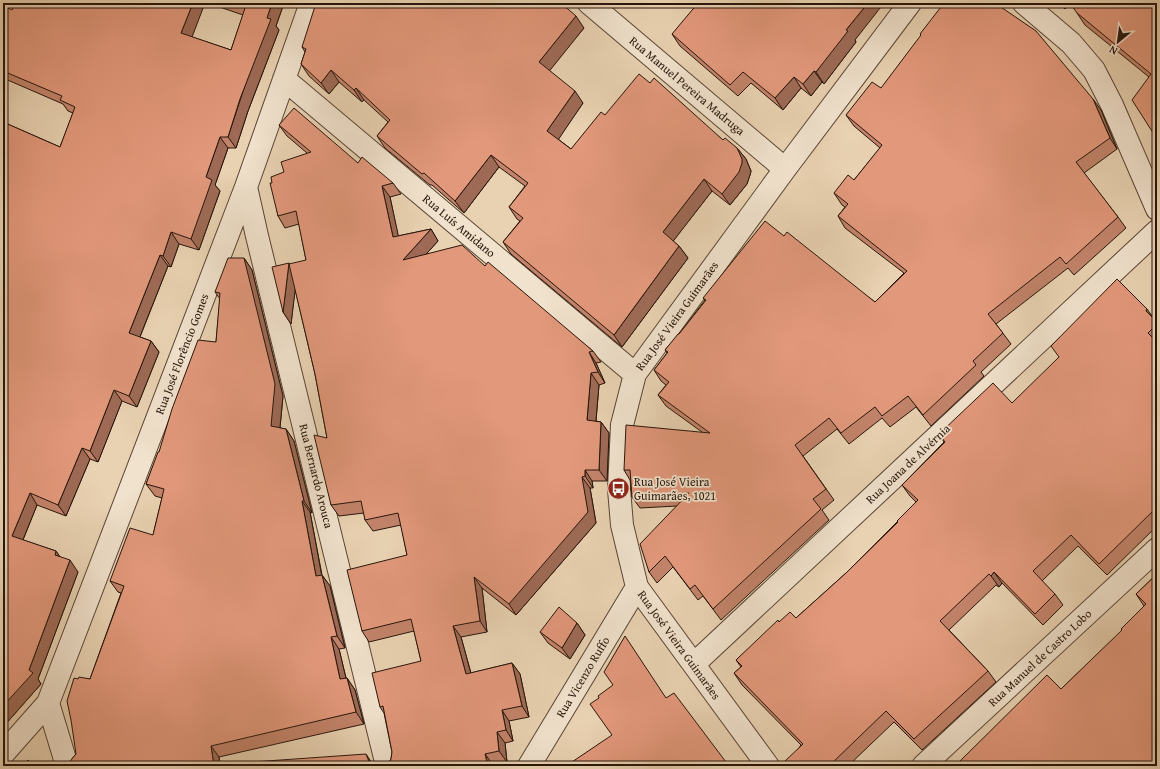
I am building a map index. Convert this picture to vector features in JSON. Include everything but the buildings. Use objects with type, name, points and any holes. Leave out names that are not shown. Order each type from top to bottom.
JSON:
[{"type":"street","name":"Rua José Florêncio Gomes","points":[[3,754],[48,703],[246,187],[311,3]]},
{"type":"street","name":"Rua Manuel Pereira Madruga","points":[[589,3],[785,169]]},
{"type":"street","name":"Rua José Vieira Guimarães","points":[[768,766],[637,587],[622,525],[619,489],[622,425],[635,374],[785,169],[910,3]]},
{"type":"street","points":[[1024,3],[1071,43],[1094,70],[1112,105],[1156,206]]},
{"type":"street","name":"Rua Luís Amidano","points":[[284,79],[635,374]]},
{"type":"street","name":"Rua Bernardo Arouca","points":[[246,187],[388,766]]},
{"type":"street","name":"Rua Joana de Alvérnia","points":[[694,664],[1157,231]]},
{"type":"street","name":"Rua Manuel de Castro Lobo","points":[[923,766],[1157,549]]},
{"type":"street","name":"Rua Vicenzo Ruffo","points":[[529,766],[637,587]]},
{"type":"street","points":[[48,703],[67,766]]},
{"type":"place","name":"Rua José Vieira Guimarães, 1021","points":[[619,489]]}]
